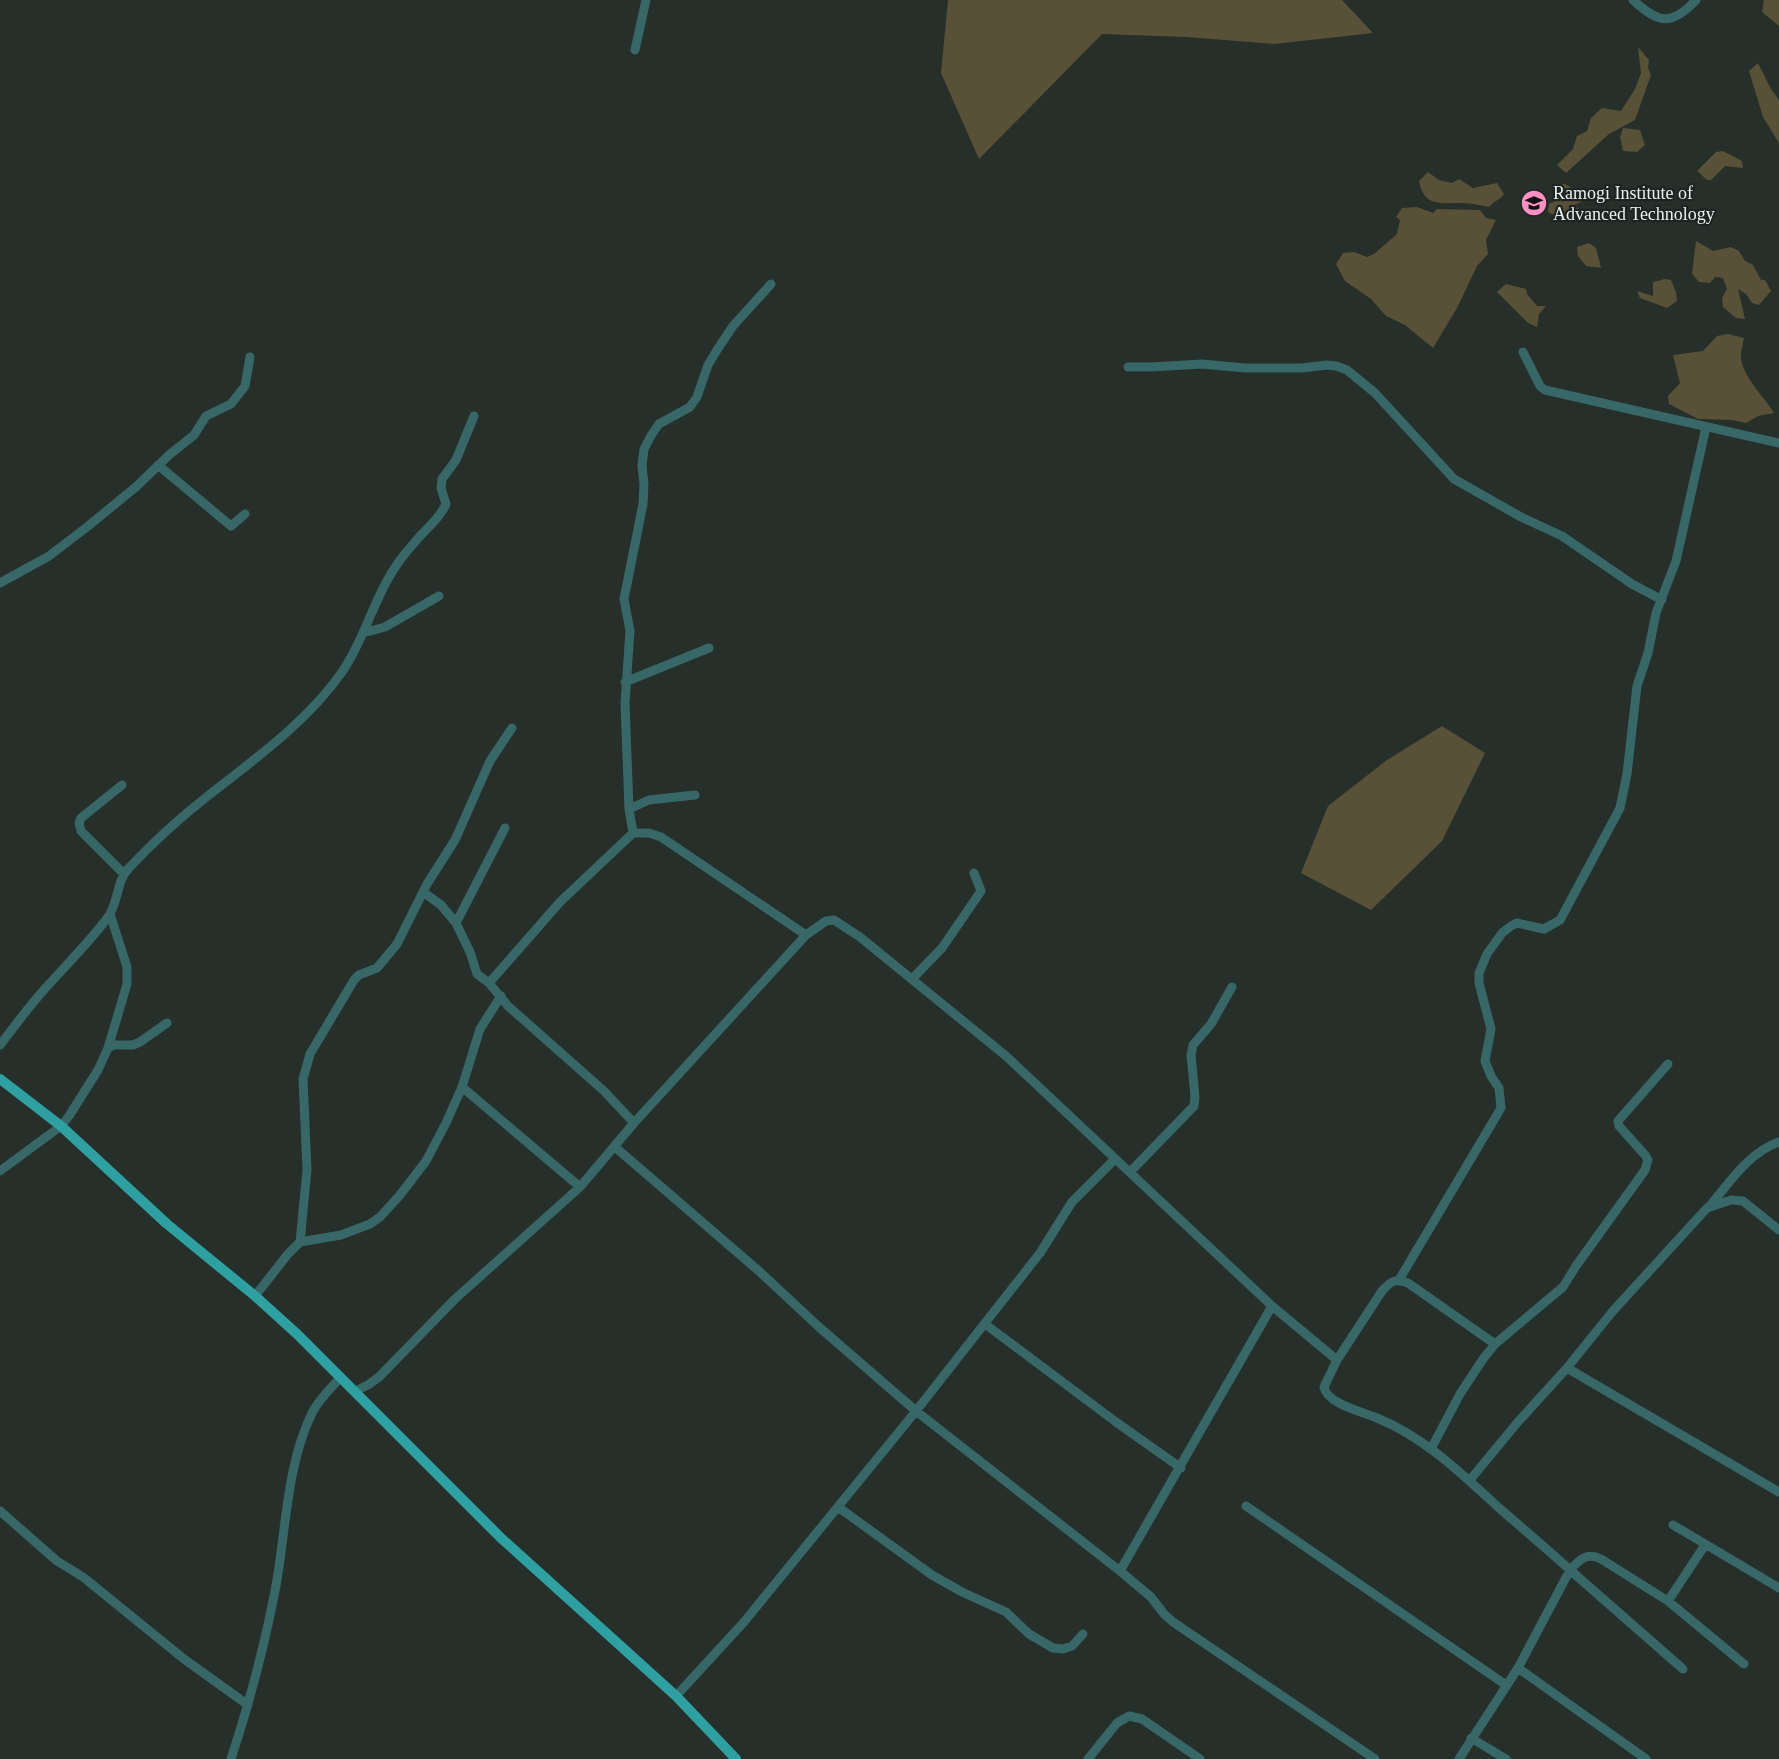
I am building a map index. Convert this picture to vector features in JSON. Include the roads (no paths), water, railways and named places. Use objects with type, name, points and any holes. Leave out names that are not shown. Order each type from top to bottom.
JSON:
[{"type":"main road","points":[[0,1079],[60,1126],[167,1224],[255,1296],[297,1334],[501,1538],[676,1696],[736,1759]]},
{"type":"street","points":[[634,50],[646,0]]},
{"type":"street","points":[[1633,0],[1648,14],[1660,19],[1671,18],[1683,13],[1696,0]]},
{"type":"street","points":[[633,833],[629,809],[625,682],[630,631],[624,599],[643,504],[644,449],[659,424],[690,407],[697,397],[708,365],[725,338],[771,284]]},
{"type":"street","points":[[1523,352],[1540,386],[1545,390],[1779,443]]},
{"type":"street","points":[[0,583],[49,556],[137,486],[194,435],[206,417],[228,406],[245,386],[250,357]]},
{"type":"street","points":[[1128,367],[1202,364],[1245,368],[1302,368],[1327,365],[1347,370],[1375,393],[1454,478],[1521,517],[1562,536],[1632,584],[1662,600]]},
{"type":"street","points":[[0,1045],[42,992],[110,914],[123,873],[178,819],[237,775],[300,720],[342,671],[388,579],[415,541],[444,509],[446,504],[441,488],[442,479],[456,460],[474,416]]},
{"type":"street","points":[[1399,1280],[1501,1108],[1498,1088],[1485,1060],[1491,1029],[1479,983],[1479,973],[1486,954],[1502,933],[1517,923],[1544,929],[1560,920],[1620,808],[1628,774],[1637,686],[1648,653],[1656,614],[1677,561],[1706,427]]},
{"type":"street","points":[[158,465],[231,526],[245,514]]},
{"type":"street","points":[[363,633],[384,627],[439,596]]},
{"type":"street","points":[[625,682],[709,648]]},
{"type":"street","points":[[300,1242],[307,1170],[303,1079],[310,1054],[354,980],[359,975],[377,969],[397,944],[423,892],[455,840],[490,761],[512,728]]},
{"type":"street","points":[[122,785],[81,818],[79,823],[81,831],[123,873]]},
{"type":"street","points":[[629,809],[649,800],[695,795]]},
{"type":"street","points":[[456,923],[505,828]]},
{"type":"street","points":[[489,983],[560,902],[633,833],[649,833],[661,837],[806,935]]},
{"type":"street","points":[[912,980],[942,948],[960,919],[978,898],[981,891],[974,873]]},
{"type":"street","points":[[423,892],[441,905],[456,923],[470,952],[477,974],[489,983],[508,1006],[604,1090],[634,1123]]},
{"type":"street","points":[[0,1171],[60,1126],[69,1116],[98,1070],[108,1048],[127,984],[127,967],[110,914]]},
{"type":"street","points":[[355,1390],[379,1377],[472,1284],[580,1187],[634,1123],[806,935],[826,921],[834,920],[860,937],[1006,1056],[1272,1306],[1337,1360]]},
{"type":"street","points":[[1130,1172],[1194,1106],[1191,1054],[1193,1045],[1211,1024],[1232,987]]},
{"type":"street","points":[[255,1296],[300,1242],[341,1235],[359,1229],[380,1217],[426,1161],[462,1087],[480,1029],[501,996]]},
{"type":"street","points":[[108,1048],[114,1045],[133,1045],[167,1023]]},
{"type":"street","points":[[1431,1449],[1460,1394],[1495,1344],[1563,1287],[1645,1170],[1648,1160],[1619,1126],[1618,1121],[1668,1064]]},
{"type":"street","points":[[462,1087],[580,1187]]},
{"type":"street","points":[[1470,1480],[1612,1312],[1752,1157],[1779,1142]]},
{"type":"street","points":[[615,1147],[760,1272],[916,1412],[1120,1571],[1151,1597],[1173,1622],[1375,1759]]},
{"type":"street","points":[[676,1696],[744,1622],[916,1412],[1040,1253],[1072,1202],[1115,1159]]},
{"type":"street","points":[[1707,1209],[1731,1200],[1743,1201],[1779,1230]]},
{"type":"street","points":[[1495,1344],[1408,1283],[1399,1280],[1390,1281],[1337,1360],[1324,1384],[1324,1391],[1341,1404],[1392,1424],[1431,1449],[1470,1480],[1683,1669]]},
{"type":"street","points":[[1120,1571],[1272,1306]]},
{"type":"street","points":[[985,1324],[1181,1468]]},
{"type":"street","points":[[1567,1368],[1779,1492]]},
{"type":"street","points":[[231,1759],[248,1705],[275,1589],[291,1479],[312,1413],[323,1396],[341,1377]]},
{"type":"street","points":[[1246,1506],[1506,1685]]},
{"type":"street","points":[[837,1507],[932,1575],[1006,1612],[1029,1634],[1053,1648],[1062,1649],[1072,1646],[1083,1634]]},
{"type":"street","points":[[0,1511],[57,1561],[83,1577],[184,1659],[248,1705]]},
{"type":"street","points":[[1673,1525],[1779,1588]]},
{"type":"street","points":[[1668,1601],[1705,1545]]},
{"type":"street","points":[[1459,1759],[1518,1668],[1570,1570],[1585,1556],[1593,1555],[1668,1601],[1744,1664]]},
{"type":"street","points":[[1518,1668],[1646,1759]]},
{"type":"street","points":[[1088,1759],[1118,1724],[1129,1716],[1142,1719],[1200,1759]]},
{"type":"street","points":[[1471,1738],[1506,1759]]},
{"type":"place","name":"Ramogi Institute of Advanced Technology","points":[[1534,203]]}]
